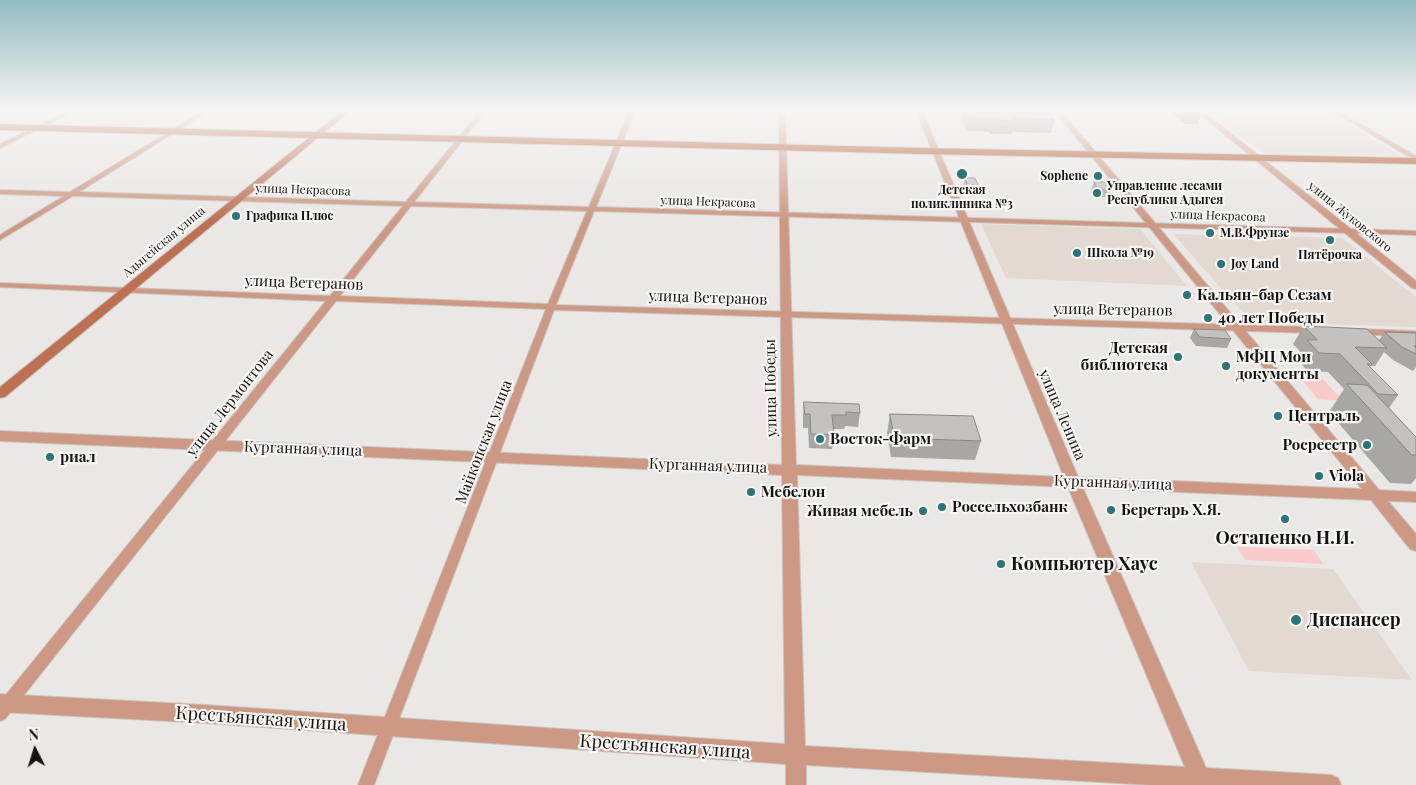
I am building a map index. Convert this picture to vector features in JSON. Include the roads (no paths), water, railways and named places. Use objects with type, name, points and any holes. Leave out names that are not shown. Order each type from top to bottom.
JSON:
[{"type":"main road","name":"Адыгейская улица","points":[[0,394],[300,148]]},
{"type":"main road","points":[[807,148],[1096,155],[1416,160]]},
{"type":"street","points":[[0,238],[146,148]]},
{"type":"street","name":"улица Лермонтова","points":[[3,707],[217,445],[453,148]]},
{"type":"street","name":"Майкопская улица","points":[[366,785],[551,306],[617,148]]},
{"type":"street","name":"улица Победы","points":[[783,148],[796,785]]},
{"type":"street","name":"улица Ленина","points":[[935,148],[1005,321],[1202,781]]},
{"type":"street","points":[[1090,148],[1416,545]]},
{"type":"street","name":"улица Жуковского","points":[[1244,148],[1416,286]]},
{"type":"street","points":[[1396,148],[1416,160]]},
{"type":"street","name":"улица Некрасова","points":[[0,192],[963,221],[1416,232]]},
{"type":"street","name":"улица Ветеранов","points":[[0,285],[786,314],[1322,330]]},
{"type":"street","points":[[1350,331],[1416,334]]},
{"type":"street","name":"Курганная улица","points":[[0,436],[1416,497]]},
{"type":"street","name":"Крестьянская улица","points":[[3,707],[205,714],[388,728],[1202,781],[1331,785]]},
{"type":"place","name":"Детская поликлиника №3","points":[[962,174]]},
{"type":"place","name":"Sophene","points":[[1098,176]]},
{"type":"place","name":"Управление лесами Республики Адыгея","points":[[1097,193]]},
{"type":"place","name":"Графика Плюс","points":[[236,216]]},
{"type":"place","name":"М.В.Фрунзе","points":[[1210,233]]},
{"type":"place","name":"Пятёрочка","points":[[1330,240]]},
{"type":"place","name":"Школа №19","points":[[1077,253]]},
{"type":"place","name":"Joy Land","points":[[1221,264]]},
{"type":"place","name":"Кальян-бар Сезам","points":[[1187,295]]},
{"type":"place","name":"40 лет Победы","points":[[1208,318]]},
{"type":"place","name":"Детская библиотека","points":[[1178,357]]},
{"type":"place","name":"МФЦ Мои документы","points":[[1226,366]]},
{"type":"place","name":"Централь","points":[[1278,416]]},
{"type":"place","name":"Восток-Фарм","points":[[820,439]]},
{"type":"place","name":"Росреестр","points":[[1367,445]]},
{"type":"place","name":"риал","points":[[50,457]]},
{"type":"place","name":"Viola","points":[[1319,476]]},
{"type":"place","name":"Мебелон","points":[[751,492]]},
{"type":"place","name":"Россельхозбанк","points":[[942,507]]},
{"type":"place","name":"Беретарь Х.Я.","points":[[1111,510]]},
{"type":"place","name":"Живая мебель","points":[[923,511]]},
{"type":"place","name":"Остапенко Н.И.","points":[[1285,519]]},
{"type":"place","name":"Компьютер Хаус","points":[[1001,564]]},
{"type":"place","name":"Диспансер","points":[[1296,620]]}]
